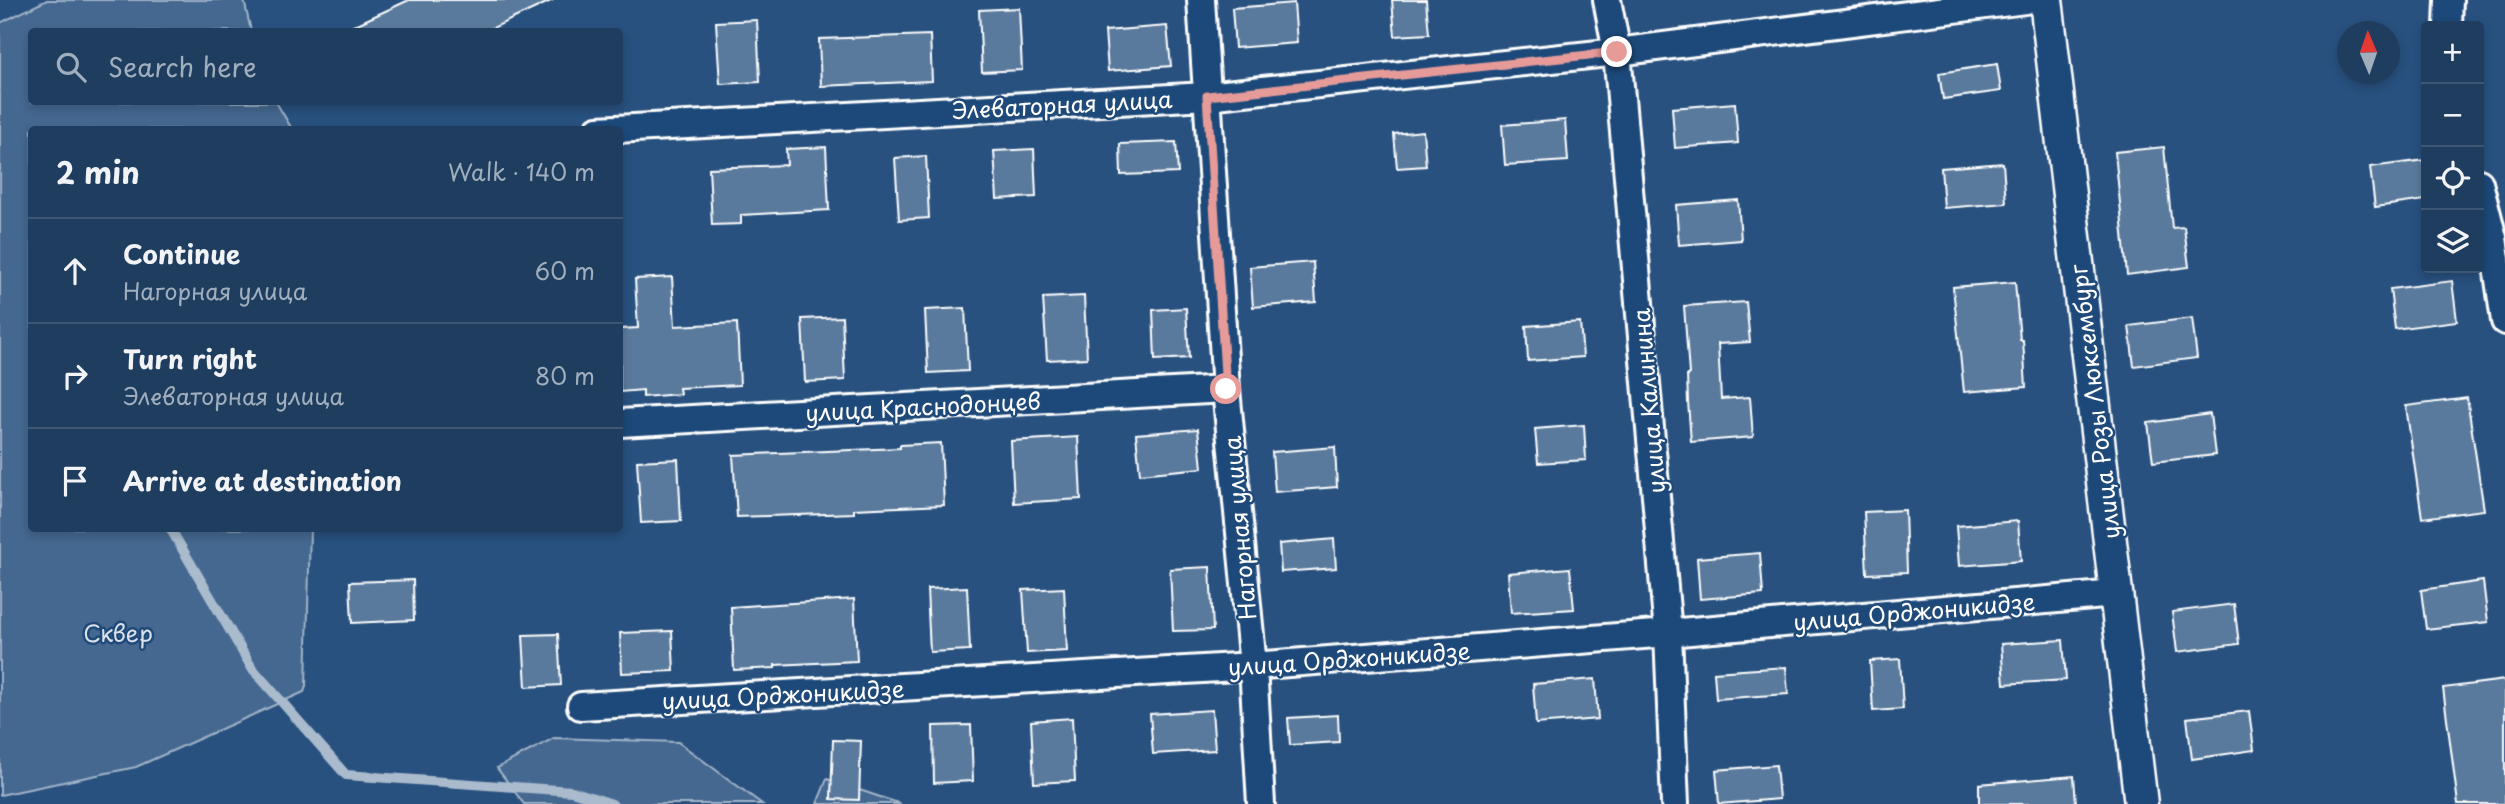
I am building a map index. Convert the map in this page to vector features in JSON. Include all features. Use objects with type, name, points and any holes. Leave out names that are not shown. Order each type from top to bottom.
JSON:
[{"type":"street","name":"Нагорная улица","points":[[1202,0],[1226,389],[1253,666],[1261,804]]},
{"type":"street","name":"улица Калинина","points":[[1607,0],[1617,52],[1668,633],[1675,804]]},
{"type":"street","name":"Элеваторная улица","points":[[623,129],[1207,96],[1617,52],[2025,0]]},
{"type":"street","name":"улица Розы Люксембург","points":[[2046,0],[2141,804]]},
{"type":"street","points":[[2448,21],[2449,0]]},
{"type":"street","points":[[2484,203],[2493,239],[2505,321]]},
{"type":"street","name":"улица Краснодонцев","points":[[623,423],[1226,389]]},
{"type":"street","name":"улица Орджоникидзе","points":[[581,706],[1253,666],[2116,594]]},
{"type":"green space","name":"Сквер","points":[[47,0],[244,0],[250,28],[28,28],[28,105],[278,105],[290,126],[28,126],[28,532],[310,532],[304,692],[136,767],[0,795],[0,23]]},
{"type":"green space","points":[[554,738],[678,742],[762,804],[524,804],[497,768]]},
{"type":"green space","points":[[827,779],[901,804],[817,804]]},
{"type":"building","points":[[409,0],[553,0],[493,28],[349,28]]},
{"type":"building","points":[[1392,0],[1426,0],[1429,34],[1395,36]]},
{"type":"building","points":[[1294,3],[1297,43],[1235,48],[1232,8]]},
{"type":"building","points":[[1019,8],[1022,70],[982,72],[979,10]]},
{"type":"building","points":[[757,20],[760,82],[720,84],[716,22]]},
{"type":"building","points":[[1167,26],[1171,66],[1108,71],[1105,31]]},
{"type":"building","points":[[930,35],[932,81],[821,86],[819,39]]},
{"type":"building","points":[[1997,64],[2001,91],[1943,99],[1939,73]]},
{"type":"building","points":[[1735,103],[1738,143],[1675,148],[1672,108]]},
{"type":"building","points":[[1565,120],[1568,161],[1505,165],[1502,125]]},
{"type":"building","points":[[1423,131],[1426,166],[1397,168],[1394,134]]},
{"type":"building","points":[[1176,142],[1178,173],[1121,175],[1120,144]]},
{"type":"building","points":[[826,147],[829,210],[741,215],[741,224],[712,225],[709,168],[787,165],[786,149]]},
{"type":"building","points":[[2164,147],[2172,228],[2184,227],[2189,267],[2127,275],[2115,152]]},
{"type":"building","points":[[1034,149],[1036,197],[997,199],[994,151]]},
{"type":"building","points":[[926,156],[929,218],[899,220],[895,158]]},
{"type":"building","points":[[2421,161],[2421,201],[2375,207],[2370,167]]},
{"type":"building","points":[[2003,163],[2006,203],[1944,208],[1941,168]]},
{"type":"building","points":[[1738,200],[1741,240],[1679,245],[1676,205]]},
{"type":"building","points":[[1313,262],[1316,302],[1253,307],[1250,267]]},
{"type":"building","points":[[672,277],[675,326],[737,323],[740,385],[679,388],[680,394],[643,397],[643,390],[623,392],[623,329],[638,328],[635,279]]},
{"type":"building","points":[[2452,281],[2457,321],[2395,329],[2390,289]]},
{"type":"building","points":[[2015,282],[2026,387],[1964,392],[1953,287]]},
{"type":"building","points":[[1084,296],[1087,358],[1047,360],[1043,298]]},
{"type":"building","points":[[1746,302],[1750,342],[1718,344],[1721,399],[1750,397],[1753,437],[1691,442],[1684,306]]},
{"type":"building","points":[[965,308],[968,371],[928,373],[925,310]]},
{"type":"building","points":[[1186,308],[1189,358],[1155,360],[1153,310]]},
{"type":"building","points":[[842,317],[845,380],[805,382],[802,319]]},
{"type":"building","points":[[2192,318],[2197,358],[2134,366],[2129,326]]},
{"type":"building","points":[[1580,322],[1583,357],[1528,361],[1526,326]]},
{"type":"building","points":[[2467,398],[2484,510],[2422,518],[2406,406]]},
{"type":"building","points":[[2210,414],[2215,455],[2153,462],[2148,423]]},
{"type":"building","points":[[1584,425],[1586,460],[1538,463],[1535,429]]},
{"type":"building","points":[[1198,429],[1202,468],[1140,474],[1136,434]]},
{"type":"building","points":[[1078,437],[1081,499],[1014,503],[1011,441]]},
{"type":"building","points":[[941,443],[944,505],[854,509],[854,513],[737,517],[733,455],[900,448],[900,445]]},
{"type":"building","points":[[1335,447],[1337,487],[1275,492],[1272,452]]},
{"type":"building","points":[[678,459],[681,521],[641,523],[637,461]]},
{"type":"building","points":[[1905,510],[1907,572],[1867,574],[1864,512]]},
{"type":"building","points":[[2018,521],[2021,561],[1959,566],[1956,526]]},
{"type":"building","points":[[1334,539],[1336,568],[1281,572],[1279,544]]},
{"type":"building","points":[[1760,553],[1763,594],[1700,599],[1697,558]]},
{"type":"building","points":[[1210,567],[1213,630],[1173,631],[1170,569]]},
{"type":"building","points":[[1570,568],[1574,609],[1511,613],[1508,573]]},
{"type":"building","points":[[413,580],[414,620],[352,623],[350,582]]},
{"type":"building","points":[[2483,581],[2488,622],[2426,629],[2421,590]]},
{"type":"building","points":[[967,587],[970,650],[930,652],[927,589]]},
{"type":"building","points":[[1064,588],[1067,651],[1027,653],[1023,590]]},
{"type":"building","points":[[854,599],[857,661],[734,670],[731,607]]},
{"type":"building","points":[[2234,604],[2239,644],[2177,652],[2172,612]]},
{"type":"building","points":[[672,631],[674,671],[622,673],[620,633]]},
{"type":"building","points":[[558,634],[561,685],[526,687],[523,635]]},
{"type":"building","points":[[2063,640],[2066,680],[2004,684],[2001,644]]},
{"type":"building","points":[[1900,659],[1903,709],[1873,711],[1870,661]]},
{"type":"building","points":[[1786,667],[1788,694],[1716,699],[1714,672]]},
{"type":"building","points":[[1595,679],[1598,719],[1536,724],[1533,684]]},
{"type":"building","points":[[2505,680],[2505,804],[2458,804],[2443,688]]},
{"type":"building","points":[[1212,710],[1215,750],[1153,754],[1150,714]]},
{"type":"building","points":[[2249,711],[2254,750],[2192,759],[2187,718]]},
{"type":"building","points":[[1338,715],[1339,742],[1290,745],[1288,718]]},
{"type":"building","points":[[1072,718],[1075,781],[1034,783],[1031,721]]},
{"type":"building","points":[[971,725],[973,781],[934,783],[933,726]]},
{"type":"building","points":[[833,740],[861,741],[859,800],[831,799]]},
{"type":"building","points":[[1776,765],[1779,799],[1719,804],[1716,770]]},
{"type":"building","points":[[2074,776],[2076,804],[1979,804],[1979,784]]},
{"type":"waterway","points":[[172,532],[252,668],[346,775],[572,791],[612,804]]},
{"type":"route","points":[[1226,389],[1207,96],[1617,52]]}]
